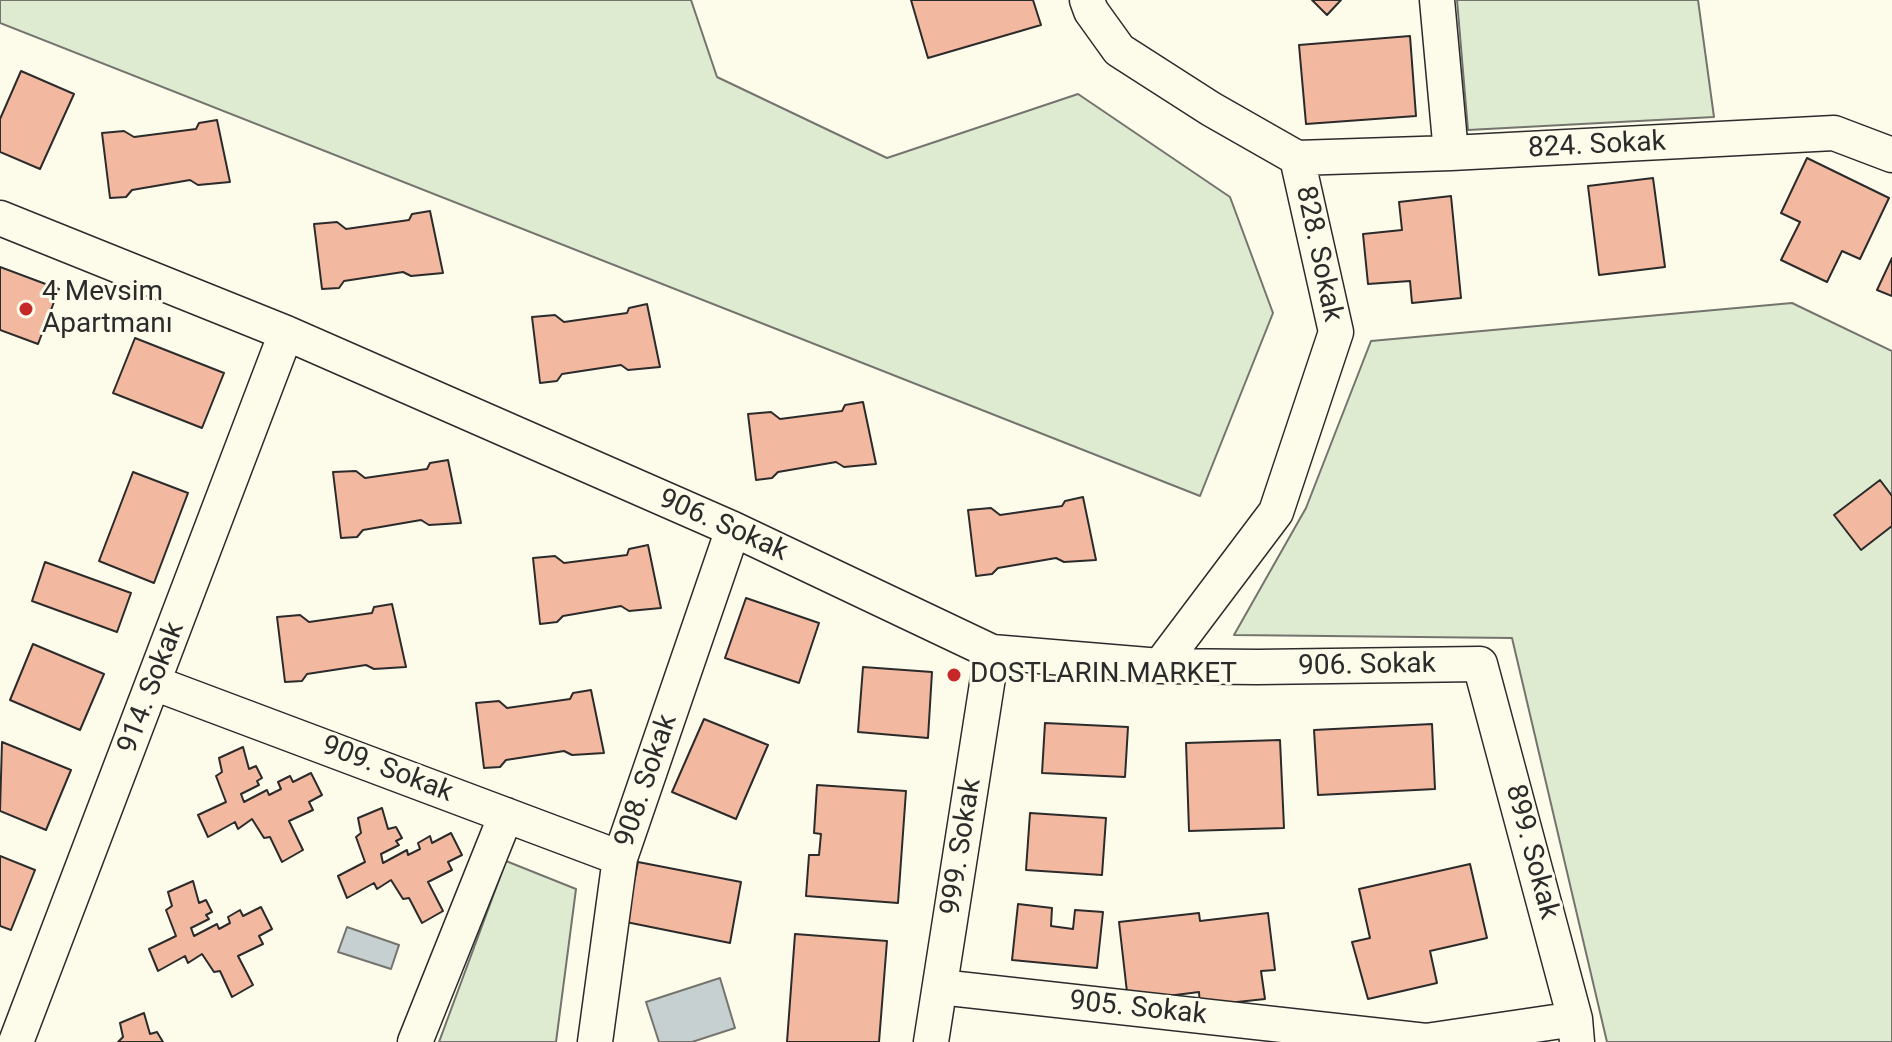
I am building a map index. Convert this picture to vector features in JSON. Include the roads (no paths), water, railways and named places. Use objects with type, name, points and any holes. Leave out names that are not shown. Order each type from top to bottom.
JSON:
[{"type":"street","name":"828. Sokak","points":[[1087,0],[1091,11],[1119,50],[1211,109],[1297,158],[1336,332],[1276,512],[1160,666]]},
{"type":"street","points":[[1437,0],[1451,153]]},
{"type":"street","name":"824. Sokak","points":[[1297,158],[1834,133],[1892,155]]},
{"type":"street","name":"906. Sokak","points":[[0,218],[286,333],[733,529],[992,652],[1160,666],[1480,664]]},
{"type":"street","name":"914. Sokak","points":[[16,1042],[286,333]]},
{"type":"street","name":"908. Sokak","points":[[595,1042],[620,858],[733,529]]},
{"type":"street","name":"999. Sokak","points":[[931,1042],[992,652]]},
{"type":"street","name":"899. Sokak","points":[[1480,664],[1576,1030]]},
{"type":"street","name":"909. Sokak","points":[[154,683],[620,858]]},
{"type":"street","points":[[415,1042],[506,815]]},
{"type":"street","name":"905. Sokak","points":[[940,987],[1426,1041],[1576,1030]]},
{"type":"place","name":"4 Mevsim Apartmanı","points":[[26,309]]},
{"type":"place","name":"DOSTLARIN MARKET","points":[[954,675]]}]
